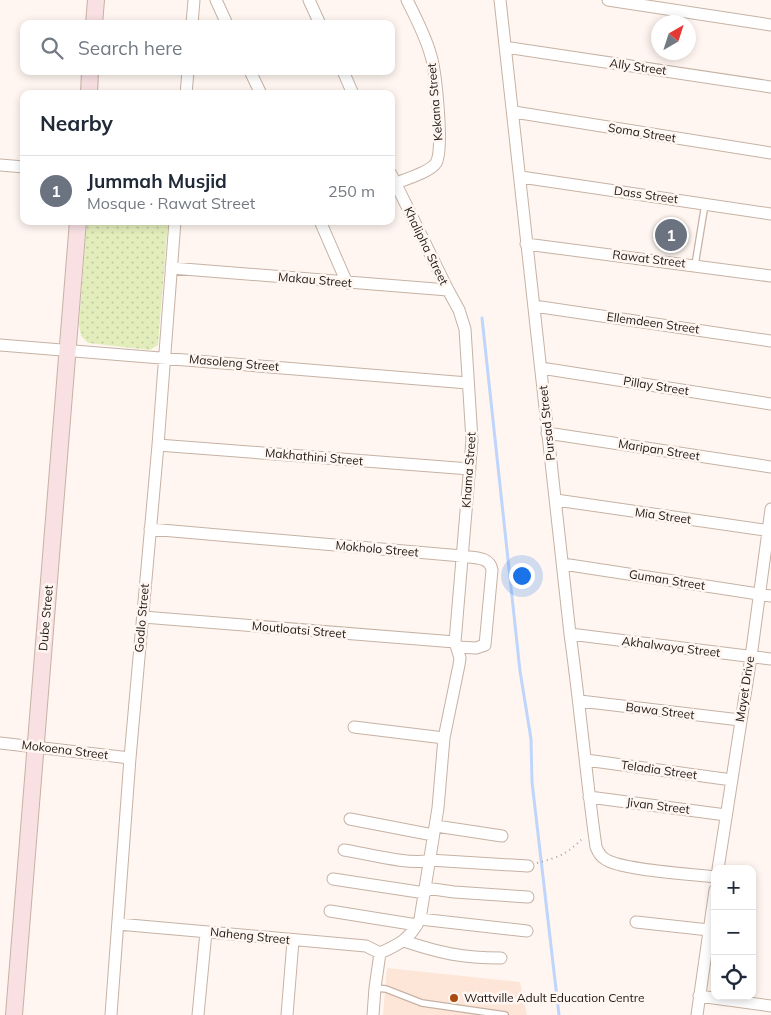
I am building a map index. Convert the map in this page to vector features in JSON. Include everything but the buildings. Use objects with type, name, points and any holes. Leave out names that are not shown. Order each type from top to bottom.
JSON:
[{"type":"street","points":[[94,20],[96,0]]},
{"type":"street","points":[[192,20],[194,0]]},
{"type":"street","points":[[216,0],[225,20]]},
{"type":"street","points":[[309,0],[318,20]]},
{"type":"street","name":"Kekana Street","points":[[395,178],[431,169],[439,156],[435,82],[431,57],[407,0]]},
{"type":"street","name":"Pursad Street","points":[[500,0],[514,112],[526,244],[570,634],[580,701],[589,797],[596,847],[599,854],[605,860],[614,864],[711,876]]},
{"type":"street","points":[[608,0],[771,24]]},
{"type":"street","name":"Ally Street","points":[[505,47],[771,87]]},
{"type":"street","points":[[88,90],[90,75]]},
{"type":"street","points":[[186,90],[188,75]]},
{"type":"street","points":[[252,75],[259,90]]},
{"type":"street","points":[[345,75],[351,90]]},
{"type":"street","name":"Soma Street","points":[[514,112],[771,153]]},
{"type":"street","points":[[0,165],[20,167]]},
{"type":"street","name":"Dass Street","points":[[521,177],[771,214]]},
{"type":"street","name":"Khalipha Street","points":[[395,183],[451,295]]},
{"type":"street","name":"Dube Street","points":[[14,1015],[78,225]]},
{"type":"street","name":"Godlo Street","points":[[111,1015],[130,758],[158,445],[175,225]]},
{"type":"street","points":[[322,225],[348,282]]},
{"type":"street","name":"Rawat Street","points":[[526,244],[771,276]]},
{"type":"street","name":"Makau Street","points":[[171,268],[348,282],[451,295]]},
{"type":"street","name":"Khama Street","points":[[418,922],[426,890],[444,738],[460,658],[456,645],[470,469],[472,425],[465,329],[451,295]]},
{"type":"street","name":"Ellemdeen Street","points":[[534,306],[771,341]]},
{"type":"street","name":"Masoleng Street","points":[[0,345],[468,383]]},
{"type":"street","name":"Pillay Street","points":[[541,368],[771,404]]},
{"type":"street","name":"Maripan Street","points":[[548,433],[771,467]]},
{"type":"street","name":"Makhathini Street","points":[[158,445],[470,469]]},
{"type":"street","name":"Mia Street","points":[[556,500],[769,530]]},
{"type":"street","name":"Mayet Drive","points":[[719,865],[740,720],[751,657],[765,595],[771,509]]},
{"type":"street","name":"Mokholo Street","points":[[150,529],[462,556],[488,561],[491,564],[492,570],[485,645],[476,648],[456,645]]},
{"type":"street","name":"Guman Street","points":[[563,564],[765,595]]},
{"type":"street","name":"Moutloatsi Street","points":[[143,617],[456,645]]},
{"type":"street","name":"Akhalwaya Street","points":[[570,634],[771,659]]},
{"type":"street","name":"Bawa Street","points":[[580,701],[740,720]]},
{"type":"street","points":[[354,727],[444,738]]},
{"type":"street","name":"Mokoena Street","points":[[0,743],[130,758]]},
{"type":"street","name":"Teladia Street","points":[[586,760],[732,780]]},
{"type":"street","name":"Jivan Street","points":[[589,797],[726,815]]},
{"type":"street","points":[[350,819],[434,830],[502,836]]},
{"type":"street","points":[[344,850],[424,862],[430,860],[528,866]]},
{"type":"street","points":[[333,879],[426,890],[528,897]]},
{"type":"street","points":[[697,1015],[712,910]]},
{"type":"street","points":[[330,911],[418,922],[527,931]]},
{"type":"street","points":[[373,1015],[380,953],[404,941],[412,934],[418,922]]},
{"type":"street","points":[[636,922],[709,930]]},
{"type":"street","name":"Naheng Street","points":[[118,924],[366,946],[380,953]]},
{"type":"street","points":[[198,1015],[206,932]]},
{"type":"street","points":[[287,1015],[293,941]]},
{"type":"street","points":[[404,941],[441,953],[461,957],[501,958]]},
{"type":"street","points":[[699,996],[771,1006]]},
{"type":"lane","points":[[696,265],[705,204]]},
{"type":"lane","points":[[375,988],[386,989],[422,1003],[505,1015]]},
{"type":"path","points":[[528,866],[553,860],[570,852],[593,828]]},
{"type":"shaded area","name":"Wattville Adult Education Centre","points":[[387,968],[520,982],[527,1015],[383,1015]]},
{"type":"green space","points":[[87,225],[168,225],[158,345],[150,350],[88,343],[81,336],[79,324]]},
{"type":"waterway","points":[[482,318],[520,671],[531,739],[532,782],[559,1015]]},
{"type":"place","name":"Jummah Musjid","points":[[671,235]]},
{"type":"place","name":"Wattville Adult Education Centre","points":[[454,998]]}]
